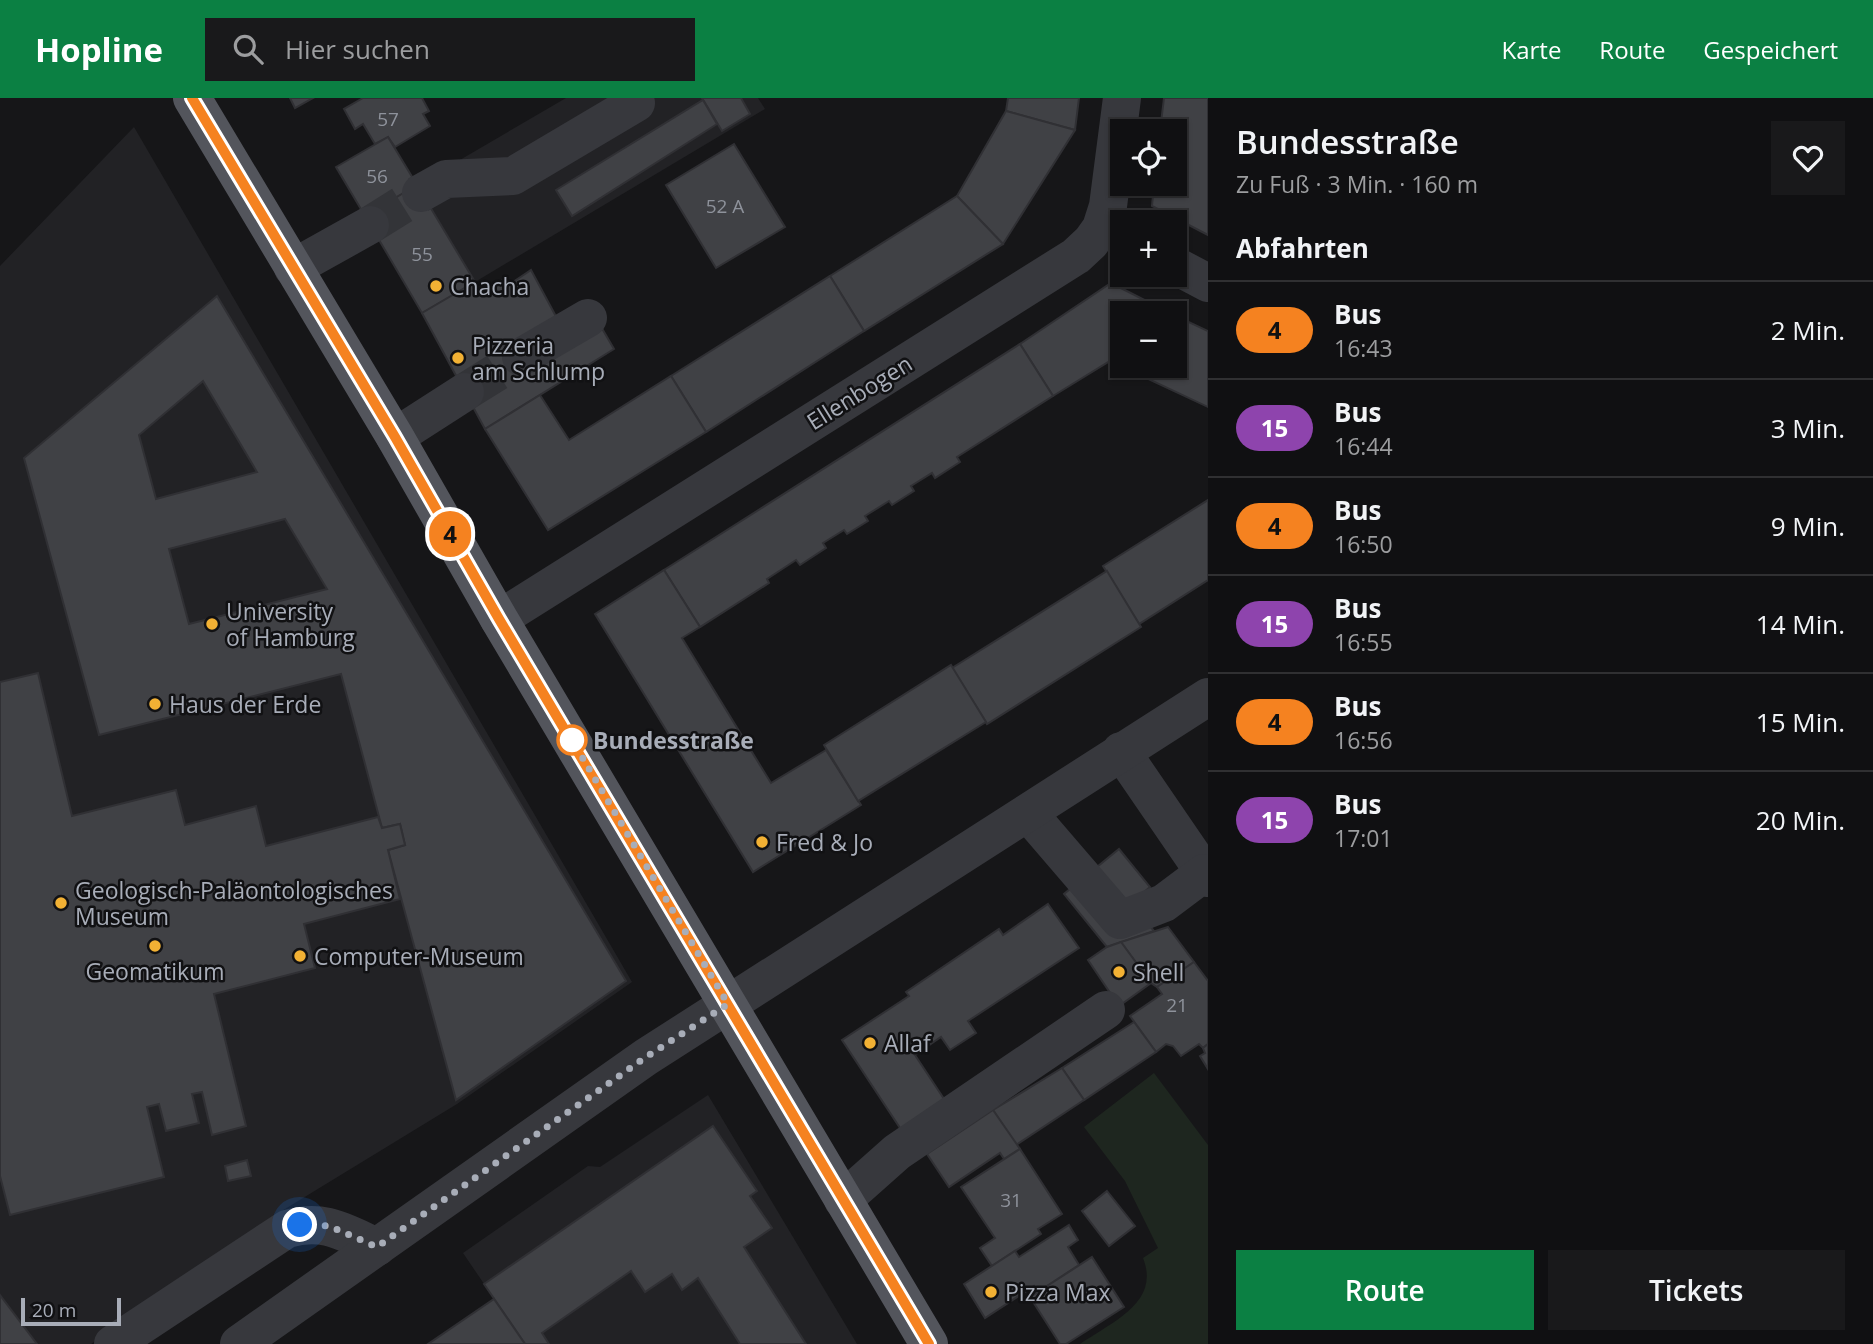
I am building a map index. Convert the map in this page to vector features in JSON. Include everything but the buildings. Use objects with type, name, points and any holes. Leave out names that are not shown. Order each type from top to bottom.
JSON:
[{"type":"main road","points":[[193,99],[929,1344]]},
{"type":"street","name":"Ellenbogen","points":[[1110,224],[1108,206],[1122,98]]},
{"type":"street","points":[[421,193],[446,179],[513,176],[636,103]]},
{"type":"street","points":[[293,268],[370,225]]},
{"type":"street","name":"Ellenbogen","points":[[499,619],[1076,256],[1091,242],[1110,233]]},
{"type":"street","points":[[1187,272],[1208,283]]},
{"type":"street","points":[[521,357],[587,318]]},
{"type":"street","points":[[395,437],[465,392]]},
{"type":"street","points":[[239,1344],[646,1057],[1208,697]]},
{"type":"street","points":[[1028,813],[1120,920],[1164,903],[1206,875],[1121,751]]},
{"type":"street","points":[[843,1200],[897,1152],[1106,1010]]},
{"type":"street","points":[[113,1344],[287,1229],[314,1224],[329,1226],[377,1247]]},
{"type":"shaded area","points":[[566,98],[758,98],[765,109],[475,282],[417,185]]},
{"type":"shaded area","name":"University of Hamburg","points":[[134,127],[632,982],[457,1104],[267,1220],[91,1344],[0,1344],[0,266]]},
{"type":"shaded area","points":[[1154,1073],[1208,1145],[1208,1344],[1080,1344],[1130,1310],[1139,1299],[1147,1274],[1143,1258],[1158,1248],[1125,1181],[1084,1127]]},
{"type":"shaded area","points":[[708,1095],[857,1344],[525,1344],[463,1253],[588,1166],[600,1167]]},
{"type":"tunnel","points":[[370,225],[421,193]]},
{"type":"tunnel","points":[[465,392],[521,357]]},
{"type":"bus line","name":"4","points":[[192,98],[395,437],[499,619],[929,1344]]},
{"type":"place","name":"Chacha","points":[[436,286]]},
{"type":"place","name":"Pizzeria am Schlump","points":[[458,358]]},
{"type":"place","name":"University of Hamburg","points":[[212,624]]},
{"type":"place","name":"Haus der Erde","points":[[155,704]]},
{"type":"place","name":"Bundesstraße","points":[[572,740]]},
{"type":"place","name":"Fred & Jo","points":[[762,842]]},
{"type":"place","name":"Geologisch-Paläontologisches Museum","points":[[61,903]]},
{"type":"place","name":"Geomatikum","points":[[155,946]]},
{"type":"place","name":"Computer-Museum","points":[[300,956]]},
{"type":"place","name":"Shell","points":[[1119,972]]},
{"type":"place","name":"Allaf","points":[[870,1043]]},
{"type":"place","name":"Pizza Max","points":[[991,1292]]},
{"type":"route","points":[[300,1225],[329,1226],[377,1247],[646,1057],[728,1004],[572,740]]}]
